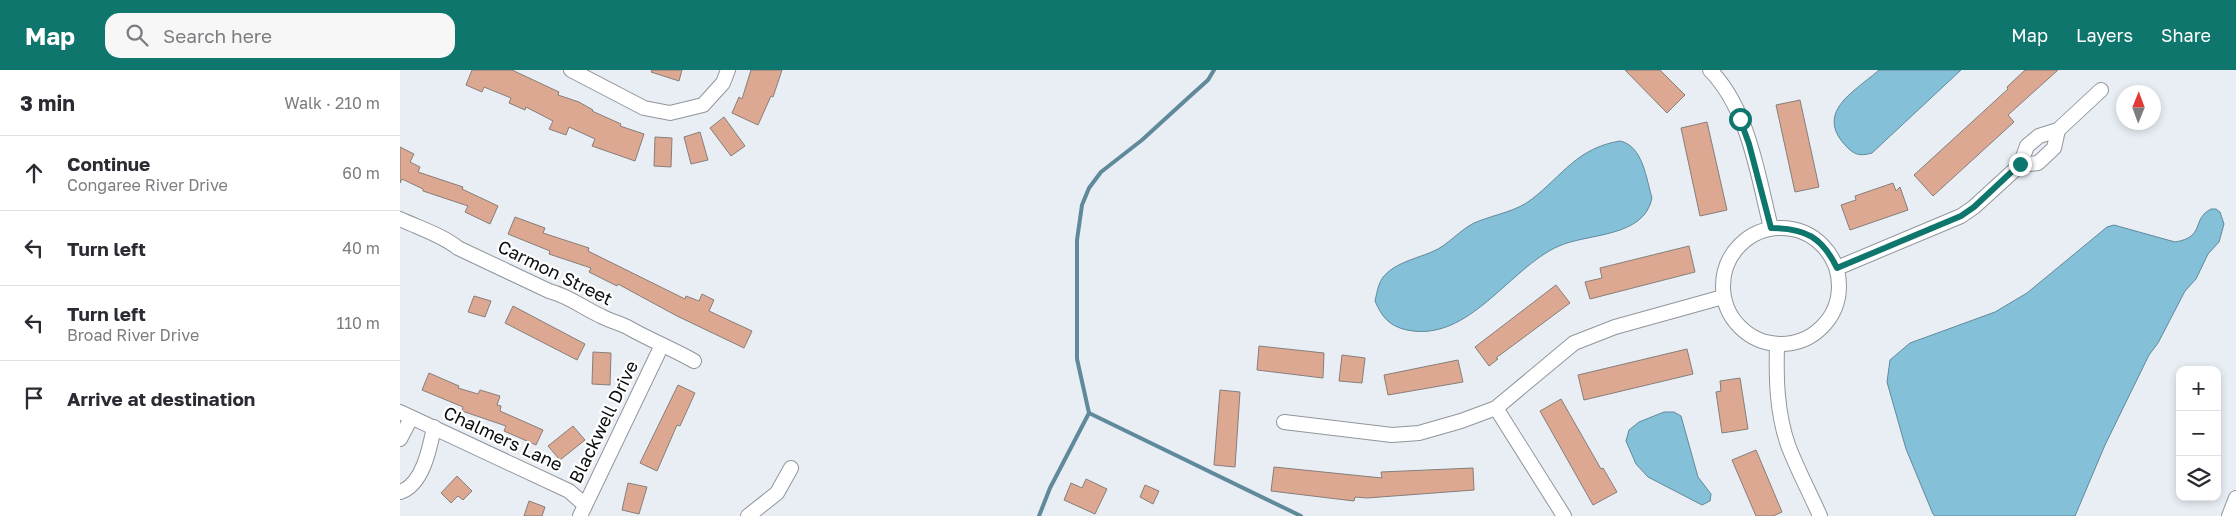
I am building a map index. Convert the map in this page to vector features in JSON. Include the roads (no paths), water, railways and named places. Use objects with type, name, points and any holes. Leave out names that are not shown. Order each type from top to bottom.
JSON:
[{"type":"street","points":[[571,70],[644,108],[670,113],[703,105],[723,83],[728,70]]},
{"type":"street","points":[[1717,72],[1732,101],[1749,144],[1771,228]]},
{"type":"street","points":[[1837,268],[1961,216],[1974,207],[2020,164],[2027,146],[2039,136],[2058,130],[2101,90]]},
{"type":"street","points":[[2020,164],[2038,163],[2054,148],[2058,130]]},
{"type":"street","name":"Carmon Street","points":[[400,219],[447,239],[458,248],[549,291],[564,295],[602,318],[694,361]]},
{"type":"street","points":[[1771,228],[1792,228],[1816,239],[1830,253],[1837,268],[1840,288],[1834,312],[1822,328],[1812,336],[1797,343],[1777,346],[1751,337],[1730,316],[1723,297],[1724,272],[1732,254],[1743,241],[1771,228]]},
{"type":"street","points":[[1284,422],[1392,435],[1419,433],[1461,421],[1496,408],[1574,342],[1615,327],[1723,297]]},
{"type":"street","name":"Blackwell Drive","points":[[583,510],[662,345]]},
{"type":"street","points":[[1777,346],[1776,383],[1780,414],[1788,446],[1820,516]]},
{"type":"street","points":[[1496,408],[1564,516]]},
{"type":"street","points":[[400,439],[406,415]]},
{"type":"street","name":"Chalmers Lane","points":[[406,415],[569,490],[583,510]]},
{"type":"street","points":[[400,492],[407,489],[416,480],[430,448],[434,427]]},
{"type":"street","points":[[748,516],[777,493],[791,468]]},
{"type":"street","points":[[2229,516],[2236,498]]},
{"type":"water","points":[[1879,70],[1961,70],[1872,153],[1857,154],[1845,145],[1837,133],[1834,122],[1836,112],[1850,94]]},
{"type":"water","points":[[1620,141],[1628,144],[1639,156],[1652,198],[1647,211],[1638,221],[1613,232],[1559,246],[1541,256],[1469,315],[1450,325],[1429,331],[1407,330],[1395,326],[1380,312],[1375,301],[1380,282],[1389,271],[1402,263],[1438,249],[1474,223],[1526,203],[1581,156],[1605,145]]},
{"type":"water","points":[[2211,209],[2216,209],[2220,212],[2224,224],[2219,242],[2208,254],[2196,279],[2185,291],[2158,343],[2149,355],[2105,445],[2075,516],[1935,516],[1906,449],[1887,382],[1890,360],[1910,343],[1995,312],[2027,293],[2107,227],[2114,225],[2175,242],[2185,240],[2191,236],[2195,232],[2201,218]]},
{"type":"water","points":[[1664,412],[1674,412],[1681,416],[1698,477],[1711,494],[1710,501],[1702,505],[1648,477],[1636,464],[1626,441],[1629,430],[1639,422]]},
{"type":"waterway","points":[[1039,516],[1050,488],[1089,413],[1077,359],[1077,240],[1082,205],[1089,188],[1101,172],[1142,140],[1208,80],[1214,70]]},
{"type":"waterway","points":[[1089,413],[1301,516]]}]
